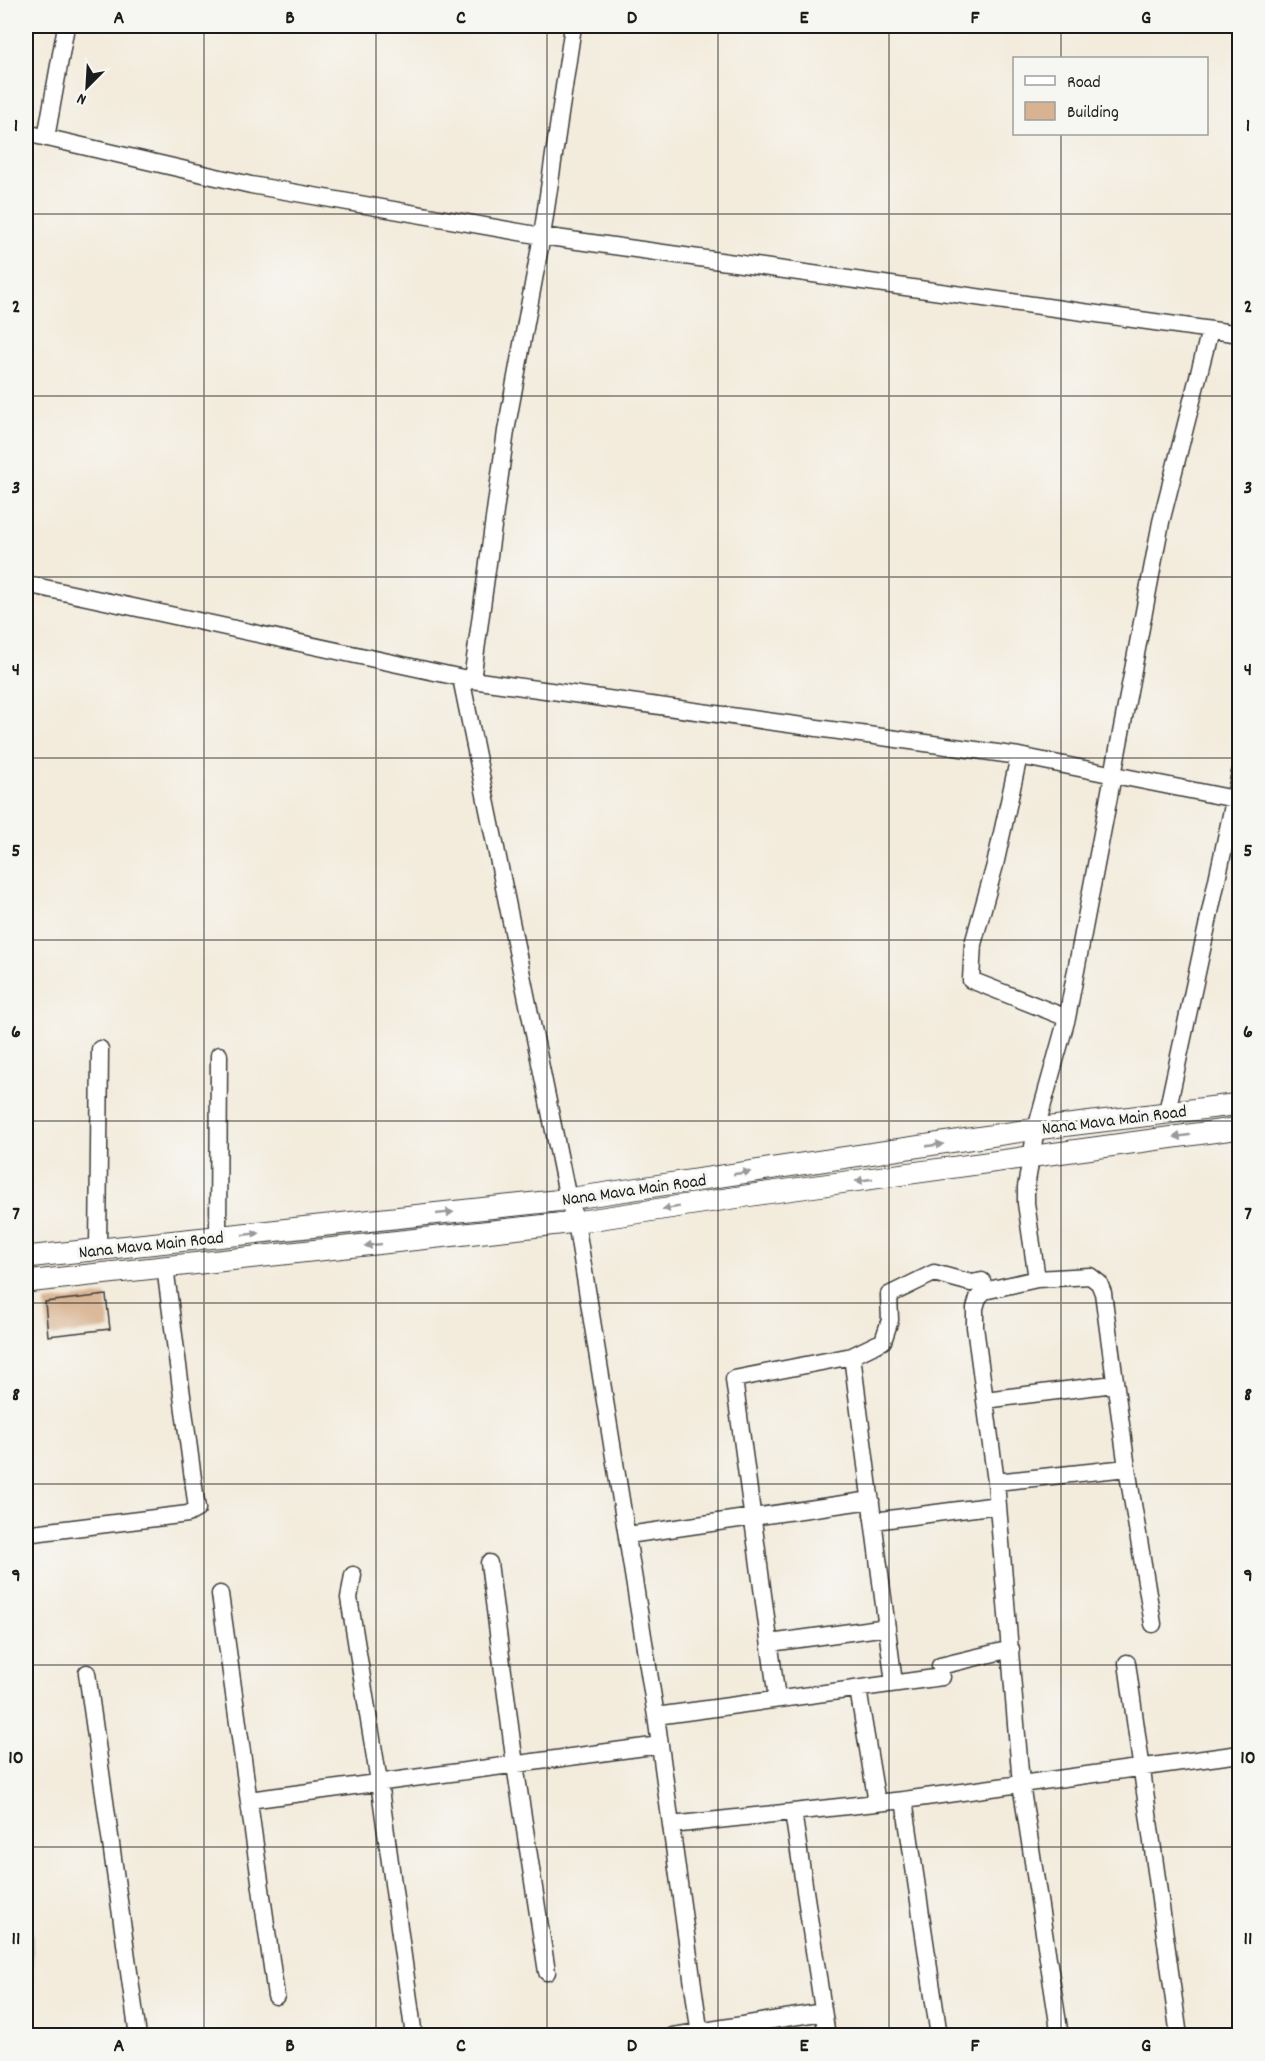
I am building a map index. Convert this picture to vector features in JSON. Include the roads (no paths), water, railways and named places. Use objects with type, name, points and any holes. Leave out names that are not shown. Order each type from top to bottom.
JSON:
[{"type":"street","points":[[46,138],[66,26]]},
{"type":"street","points":[[573,26],[542,236],[506,431],[466,679],[568,1199],[576,1222],[656,1716],[700,2034]]},
{"type":"street","points":[[26,133],[251,185],[542,236],[1239,334]]},
{"type":"street","points":[[1037,1279],[1026,1203],[1030,1158],[1067,1018],[1161,522],[1210,330]]},
{"type":"street","points":[[26,584],[466,679],[1018,756],[1237,800]]},
{"type":"street","points":[[1018,756],[995,865],[973,944],[971,980],[1067,1018]]},
{"type":"street","points":[[1167,1112],[1237,800],[1239,773]]},
{"type":"street","points":[[98,1250],[100,1049]]},
{"type":"street","points":[[218,1238],[219,1055]]},
{"type":"street","name":"Nana Mava Main Road","points":[[26,1257],[568,1199],[1036,1129],[1239,1104]]},
{"type":"street","name":"Nana Mava Main Road","points":[[26,1282],[576,1222],[766,1193],[1239,1128]]},
{"type":"street","points":[[26,1530],[33,1533],[188,1514],[197,1509],[165,1268]]},
{"type":"street","points":[[777,1699],[734,1379],[852,1356],[884,1341],[890,1320],[888,1295],[934,1273],[971,1283],[982,1281]]},
{"type":"street","points":[[1060,2036],[1021,1784],[996,1482],[975,1327],[975,1308],[978,1298],[984,1291],[1037,1279],[1090,1276],[1099,1283],[1103,1293],[1126,1468],[1153,1624]]},
{"type":"street","points":[[852,1356],[894,1683]]},
{"type":"street","points":[[985,1400],[1114,1384]]},
{"type":"street","points":[[996,1482],[1126,1468]]},
{"type":"street","points":[[628,1535],[871,1500]]},
{"type":"street","points":[[874,1521],[998,1504]]},
{"type":"street","points":[[489,1563],[515,1765],[547,1972]]},
{"type":"street","points":[[353,1575],[349,1598],[380,1782],[414,2036]]},
{"type":"street","points":[[220,1593],[276,1996]]},
{"type":"street","points":[[770,1643],[888,1627]]},
{"type":"street","points":[[656,1716],[894,1683],[1011,1649]]},
{"type":"street","points":[[1127,1663],[1179,2036]]},
{"type":"street","points":[[87,1673],[138,2036]]},
{"type":"street","points":[[858,1689],[877,1803]]},
{"type":"street","points":[[249,1800],[660,1745]]},
{"type":"street","points":[[671,1825],[904,1800],[1239,1754]]},
{"type":"street","points":[[904,1800],[939,2036]]},
{"type":"street","points":[[793,1812],[826,2036]]},
{"type":"street","points":[[673,2036],[700,2034],[823,2012]]}]
